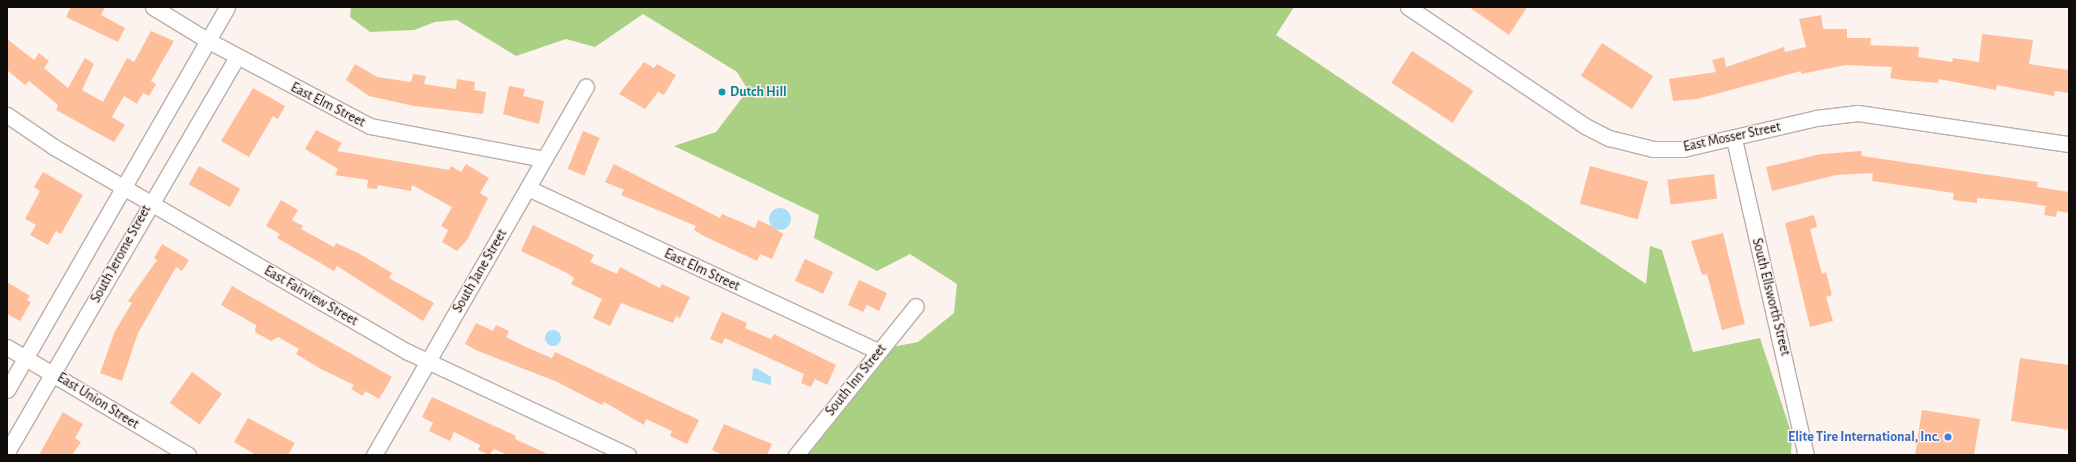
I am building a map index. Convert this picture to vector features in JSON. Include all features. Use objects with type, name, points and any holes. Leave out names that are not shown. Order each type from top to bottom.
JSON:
[{"type":"street","name":"East Elm Street","points":[[153,7],[207,40],[370,126],[544,159]]},
{"type":"street","name":"South Jerome Street","points":[[7,390],[125,186],[207,40],[228,7]]},
{"type":"street","name":"East Mosser Street","points":[[1408,7],[1542,98],[1609,138],[1653,149],[1683,149],[1734,139],[1816,118],[1858,113],[2069,144]]},
{"type":"street","name":"South Jerome Street","points":[[7,452],[54,373],[150,201],[237,56]]},
{"type":"street","name":"South Jane Street","points":[[374,455],[426,361],[586,87]]},
{"type":"street","name":"East Fairview Street","points":[[7,115],[54,147],[125,186],[426,361],[628,455]]},
{"type":"street","name":"South Ellsworth Street","points":[[1734,139],[1806,455]]},
{"type":"street","name":"East Elm Street","points":[[528,188],[878,351]]},
{"type":"street","name":"South Inn Street","points":[[796,455],[878,351],[916,306]]},
{"type":"street","name":"East Union Street","points":[[7,347],[54,373],[188,455]]},
{"type":"green space","points":[[351,7],[1294,7],[1276,35],[1646,284],[1650,246],[1662,250],[1693,352],[1760,338],[1792,435],[1791,455],[807,455],[892,347],[918,342],[954,313],[957,284],[910,254],[877,271],[814,238],[819,215],[674,146],[716,132],[748,90],[737,72],[643,14],[595,47],[566,39],[516,56],[457,20],[435,22],[414,30],[370,32],[350,17]]},
{"type":"water","points":[[780,208],[788,211],[791,219],[788,227],[780,230],[772,227],[769,219],[772,211]]},
{"type":"water","points":[[553,330],[559,332],[561,338],[559,344],[553,346],[547,344],[545,338],[547,332]]},
{"type":"water","points":[[756,368],[771,377],[771,385],[752,380],[753,369]]},
{"type":"building","points":[[71,7],[105,7],[101,15],[125,28],[118,42],[66,17]]},
{"type":"building","points":[[1469,7],[1527,7],[1509,35]]},
{"type":"building","points":[[1821,15],[1823,29],[1847,29],[1847,38],[1871,38],[1870,45],[1919,47],[1918,57],[1952,62],[1953,58],[1979,62],[1982,34],[2033,40],[2029,64],[2069,70],[2069,93],[2055,91],[2054,96],[1997,85],[1996,90],[1939,79],[1938,83],[1902,80],[1890,78],[1892,67],[1846,65],[1801,74],[1801,71],[1697,99],[1673,101],[1669,79],[1716,72],[1712,60],[1724,57],[1726,67],[1784,47],[1785,52],[1806,47],[1799,19]]},
{"type":"building","points":[[151,31],[174,41],[151,81],[156,84],[149,96],[143,93],[137,104],[124,96],[112,117],[125,125],[114,142],[56,110],[58,105],[29,81],[25,85],[7,70],[7,39],[34,60],[39,53],[49,61],[44,68],[68,88],[85,58],[94,64],[82,90],[103,102],[127,58],[134,62]]},
{"type":"building","points":[[1602,43],[1653,76],[1632,109],[1581,76]]},
{"type":"building","points":[[1412,51],[1473,91],[1453,123],[1391,83]]},
{"type":"building","points":[[644,62],[654,68],[657,64],[676,75],[664,95],[658,92],[645,109],[619,94]]},
{"type":"building","points":[[355,64],[377,77],[411,82],[413,74],[426,76],[424,84],[456,89],[457,79],[475,82],[474,90],[486,92],[483,114],[414,106],[369,96],[346,80]]},
{"type":"building","points":[[509,86],[525,89],[523,96],[544,101],[539,124],[503,114]]},
{"type":"building","points":[[253,88],[285,106],[278,119],[273,116],[249,157],[221,141]]},
{"type":"building","points":[[316,130],[342,143],[337,151],[449,170],[451,166],[461,172],[466,164],[489,178],[480,193],[488,198],[467,240],[457,251],[442,242],[448,230],[441,226],[452,207],[412,185],[411,191],[378,185],[377,189],[367,188],[368,180],[335,175],[338,169],[305,149]]},
{"type":"building","points":[[583,131],[600,138],[584,176],[568,169]]},
{"type":"building","points":[[1861,151],[1862,156],[2038,182],[2037,187],[2069,192],[2069,213],[2057,211],[2056,217],[2044,215],[2046,206],[2011,201],[1977,198],[1977,203],[1953,200],[1954,193],[1872,181],[1873,173],[1836,175],[1772,191],[1766,167],[1821,154]]},
{"type":"building","points":[[614,164],[720,218],[722,214],[755,228],[758,220],[771,226],[783,234],[772,259],[760,254],[757,261],[702,235],[694,230],[696,226],[621,195],[624,190],[605,182]]},
{"type":"building","points":[[199,166],[240,189],[230,207],[189,184]]},
{"type":"building","points":[[1590,166],[1648,182],[1638,219],[1580,204]]},
{"type":"building","points":[[43,172],[83,195],[61,234],[56,231],[48,245],[30,235],[36,225],[25,219],[40,191],[34,187]]},
{"type":"building","points":[[1714,174],[1717,199],[1670,205],[1667,180]]},
{"type":"building","points":[[281,200],[298,210],[292,220],[303,226],[301,229],[334,247],[336,243],[358,253],[392,273],[389,278],[434,303],[423,321],[337,266],[334,271],[277,238],[280,234],[266,226]]},
{"type":"building","points":[[1814,215],[1817,227],[1810,229],[1822,274],[1826,272],[1832,295],[1826,297],[1833,321],[1810,327],[1785,223]]},
{"type":"building","points":[[533,225],[594,255],[590,262],[617,274],[620,267],[660,288],[662,284],[690,297],[680,318],[676,316],[673,323],[621,303],[610,326],[593,318],[602,299],[571,284],[574,278],[565,272],[521,251]]},
{"type":"building","points":[[1723,233],[1745,324],[1722,330],[1707,274],[1702,275],[1691,241]]},
{"type":"building","points":[[162,244],[189,260],[182,271],[176,267],[138,333],[122,381],[100,373],[115,331],[132,303],[128,301],[157,260],[154,258]]},
{"type":"building","points":[[805,259],[833,272],[823,294],[795,281]]},
{"type":"building","points":[[859,280],[887,293],[879,311],[867,305],[863,312],[848,305]]},
{"type":"building","points":[[7,282],[30,296],[27,300],[31,302],[20,321],[7,314]]},
{"type":"building","points":[[232,286],[392,377],[379,399],[365,391],[363,396],[351,389],[354,385],[321,369],[296,354],[299,349],[278,337],[271,341],[255,332],[256,325],[221,305]]},
{"type":"building","points":[[722,312],[747,323],[745,328],[771,339],[774,334],[836,365],[827,385],[815,379],[811,387],[801,383],[804,374],[725,338],[722,344],[710,339]]},
{"type":"building","points":[[476,323],[493,331],[496,325],[509,331],[506,337],[528,348],[552,358],[555,352],[699,420],[687,444],[670,436],[672,431],[646,419],[644,425],[604,402],[602,405],[555,381],[478,351],[465,344]]},
{"type":"building","points":[[2020,358],[2069,365],[2069,430],[2011,421]]},
{"type":"building","points":[[192,372],[222,394],[200,424],[170,403]]},
{"type":"building","points":[[432,397],[516,436],[515,439],[550,455],[508,455],[494,449],[489,455],[478,450],[480,445],[454,432],[450,441],[429,431],[433,423],[422,417]]},
{"type":"building","name":"Elite Tire International, Inc.","points":[[1922,410],[1980,419],[1974,455],[1915,455]]},
{"type":"building","points":[[63,412],[83,424],[75,438],[81,442],[72,455],[39,455]]},
{"type":"building","points":[[248,418],[295,443],[288,455],[256,455],[234,442]]},
{"type":"building","points":[[724,424],[772,444],[767,455],[723,455],[712,450]]},
{"type":"place","name":"Dutch Hill","points":[[722,92]]},
{"type":"place","name":"Elite Tire International, Inc.","points":[[1948,437]]}]
